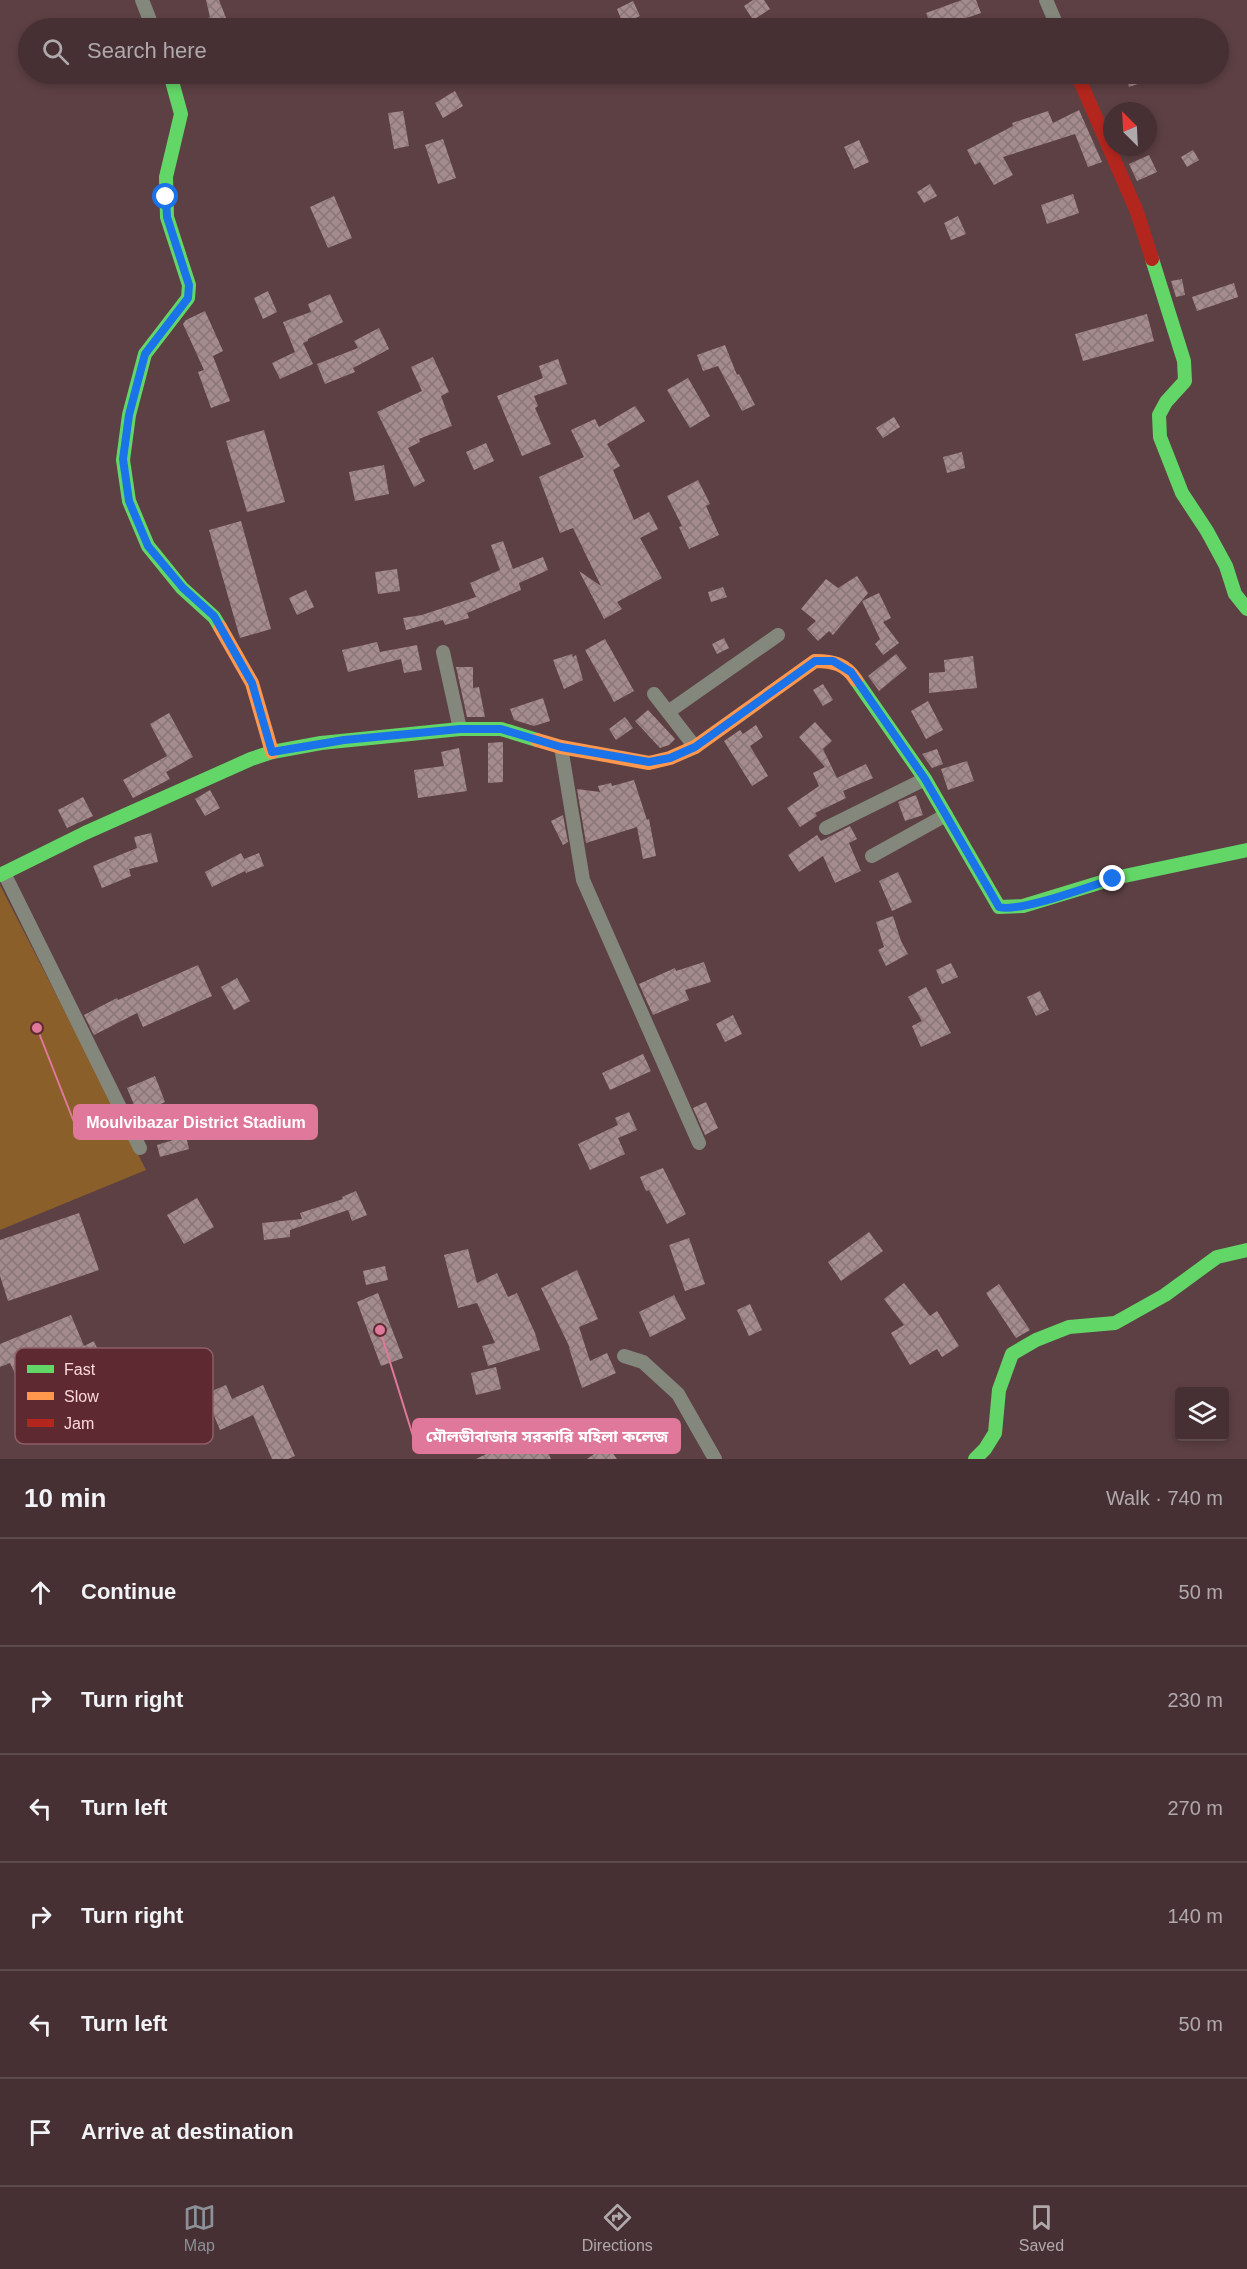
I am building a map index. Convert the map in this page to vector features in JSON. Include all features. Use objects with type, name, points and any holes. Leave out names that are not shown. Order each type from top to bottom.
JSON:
[{"type":"street","points":[[142,0],[149,18]]},
{"type":"street","points":[[1046,0],[1054,18]]},
{"type":"street","points":[[174,84],[181,114],[166,177],[167,217],[189,285],[188,298],[145,354],[129,415],[123,459],[129,501],[148,546],[183,588],[214,616],[252,683],[272,752]]},
{"type":"street","points":[[1081,84],[1137,212],[1184,361],[1185,381],[1166,402],[1159,415],[1160,437],[1182,493],[1207,531],[1226,566],[1235,594],[1247,609]]},
{"type":"street","points":[[668,712],[778,635]]},
{"type":"street","points":[[443,652],[460,729]]},
{"type":"street","points":[[140,1148],[2,874],[85,833],[251,759],[272,752],[321,743],[460,729],[501,729],[561,747],[649,762],[670,758],[695,747],[815,661],[833,661],[851,672],[925,779],[999,907],[1006,909],[1037,902],[1113,879],[1247,850]]},
{"type":"street","points":[[654,694],[695,747]]},
{"type":"street","points":[[561,747],[583,880],[699,1143]]},
{"type":"street","points":[[826,828],[925,779]]},
{"type":"street","points":[[872,856],[946,815]]},
{"type":"street","points":[[975,1459],[997,1434],[999,1392],[1012,1354],[1036,1340],[1069,1327],[1115,1323],[1165,1295],[1217,1257],[1247,1250]]},
{"type":"street","points":[[624,1356],[643,1362],[678,1394],[715,1459]]},
{"type":"shaded area","points":[[0,885],[146,1170],[0,1230]]},
{"type":"building","points":[[206,0],[219,0],[226,18],[208,18],[210,17]]},
{"type":"building","points":[[753,0],[764,0],[770,9],[756,18],[752,18],[744,6]]},
{"type":"building","points":[[962,0],[976,0],[981,13],[966,18],[928,18],[926,13]]},
{"type":"building","points":[[633,1],[640,16],[621,18],[617,9]]},
{"type":"building","points":[[455,91],[463,106],[443,118],[435,103]]},
{"type":"building","points":[[1079,110],[1102,162],[1088,167],[1075,134],[1003,157],[1013,175],[994,185],[980,162],[975,165],[967,150],[1013,126],[1012,123],[1048,111],[1053,123]]},
{"type":"building","points":[[403,111],[409,146],[394,149],[388,113]]},
{"type":"building","points":[[443,139],[456,178],[438,184],[425,145]]},
{"type":"building","points":[[859,140],[869,162],[854,169],[844,147]]},
{"type":"building","points":[[1193,150],[1199,160],[1187,167],[1181,157]]},
{"type":"building","points":[[1149,156],[1157,172],[1137,181],[1129,164]]},
{"type":"building","points":[[930,184],[937,196],[924,203],[917,192]]},
{"type":"building","points":[[1073,194],[1079,213],[1047,224],[1041,205]]},
{"type":"building","points":[[334,196],[352,238],[328,248],[310,207]]},
{"type":"building","points":[[958,216],[966,234],[951,240],[944,223]]},
{"type":"building","points":[[1182,279],[1185,295],[1176,297],[1171,281]]},
{"type":"building","points":[[1234,283],[1238,297],[1197,311],[1192,297]]},
{"type":"building","points":[[268,291],[277,312],[263,319],[254,298]]},
{"type":"building","points":[[330,294],[343,322],[303,343],[313,364],[280,379],[272,363],[295,352],[283,322],[311,312],[308,304]]},
{"type":"building","points":[[205,311],[223,351],[213,356],[230,401],[211,408],[198,372],[204,370],[183,324],[186,320]]},
{"type":"building","points":[[1147,314],[1154,341],[1083,361],[1075,334]]},
{"type":"building","points":[[379,328],[389,349],[353,368],[355,372],[325,384],[317,364],[358,348],[354,341]]},
{"type":"building","points":[[725,345],[737,375],[739,374],[755,405],[742,411],[718,366],[703,371],[697,355]]},
{"type":"building","points":[[433,357],[449,392],[441,396],[452,426],[419,439],[420,442],[408,448],[425,481],[414,487],[377,412],[422,391],[411,367]]},
{"type":"building","points":[[558,359],[567,384],[534,396],[538,406],[535,408],[551,444],[522,456],[497,396],[543,378],[539,366]]},
{"type":"building","points":[[688,378],[710,416],[690,428],[667,390]]},
{"type":"building","points":[[635,406],[645,421],[607,444],[620,466],[613,470],[634,520],[649,512],[658,529],[640,538],[662,578],[617,602],[622,609],[604,619],[579,571],[601,586],[573,528],[560,533],[539,477],[584,457],[571,430],[595,419],[599,427]]},
{"type":"building","points":[[894,417],[900,427],[883,438],[876,428]]},
{"type":"building","points":[[264,430],[285,502],[247,512],[226,441]]},
{"type":"building","points":[[486,443],[494,461],[474,470],[466,452]]},
{"type":"building","points":[[962,452],[965,468],[947,473],[943,457]]},
{"type":"building","points":[[384,465],[389,494],[355,501],[349,472]]},
{"type":"building","points":[[698,480],[710,504],[706,506],[719,535],[689,549],[679,527],[682,526],[667,496]]},
{"type":"building","points":[[241,521],[271,629],[240,638],[209,530]]},
{"type":"building","points":[[503,541],[513,569],[543,557],[548,570],[519,583],[521,590],[467,613],[469,618],[445,625],[443,620],[406,630],[403,618],[422,615],[476,597],[470,583],[500,570],[491,545]]},
{"type":"building","points":[[397,569],[400,591],[378,594],[375,572]]},
{"type":"building","points":[[857,576],[868,593],[833,635],[829,631],[818,641],[807,629],[816,621],[801,609],[826,579],[838,588]]},
{"type":"building","points":[[723,587],[727,597],[711,602],[708,592]]},
{"type":"building","points":[[306,590],[314,607],[297,615],[289,598]]},
{"type":"building","points":[[879,593],[891,618],[883,622],[899,643],[883,655],[875,644],[880,639],[862,601]]},
{"type":"building","points":[[724,638],[729,648],[717,654],[712,644]]},
{"type":"building","points":[[605,639],[634,691],[614,702],[585,650]]},
{"type":"building","points":[[377,642],[380,652],[417,645],[422,670],[404,673],[401,659],[348,672],[342,650]]},
{"type":"building","points":[[572,654],[573,657],[576,655],[583,680],[564,689],[553,660]]},
{"type":"building","points":[[896,654],[907,668],[879,691],[868,676]]},
{"type":"building","points":[[973,656],[977,688],[929,693],[929,673],[945,672],[944,660]]},
{"type":"building","points":[[456,667],[473,667],[473,688],[479,687],[485,717],[467,717]]},
{"type":"building","points":[[823,684],[833,700],[823,706],[813,690]]},
{"type":"building","points":[[543,698],[550,721],[534,726],[514,720],[510,709]]},
{"type":"building","points":[[928,701],[943,730],[926,739],[911,711]]},
{"type":"building","points":[[648,710],[675,739],[669,745],[660,748],[635,721]]},
{"type":"building","points":[[169,713],[193,757],[166,772],[170,779],[133,798],[123,780],[167,756],[150,724]]},
{"type":"building","points":[[625,717],[633,728],[616,740],[609,729]]},
{"type":"building","points":[[815,722],[832,741],[823,749],[837,778],[866,764],[873,778],[843,791],[846,798],[815,813],[817,816],[800,827],[787,808],[819,786],[813,773],[825,767],[799,737]]},
{"type":"building","points":[[756,725],[763,737],[750,746],[768,776],[752,786],[724,741],[740,730],[743,734]]},
{"type":"building","points":[[503,742],[503,782],[488,783],[488,743]]},
{"type":"building","points":[[459,748],[467,791],[418,798],[414,770],[444,766],[441,752]]},
{"type":"building","points":[[937,749],[943,764],[932,768],[922,754]]},
{"type":"building","points":[[967,761],[974,781],[948,790],[941,769]]},
{"type":"building","points":[[634,780],[647,820],[649,819],[656,856],[643,859],[637,827],[586,843],[577,789],[600,792],[598,786],[611,783],[612,786]]},
{"type":"building","points":[[210,790],[220,808],[205,816],[195,799]]},
{"type":"building","points":[[916,795],[923,815],[905,821],[898,802]]},
{"type":"building","points":[[83,797],[93,816],[67,828],[58,810]]},
{"type":"building","points":[[563,815],[568,842],[563,845],[551,821]]},
{"type":"building","points":[[850,826],[857,839],[849,843],[861,871],[835,883],[823,856],[799,872],[788,855],[817,835],[821,841]]},
{"type":"building","points":[[151,833],[158,862],[129,869],[131,876],[102,888],[93,866],[137,848],[134,837]]},
{"type":"building","points":[[241,853],[244,859],[259,853],[264,866],[246,873],[245,871],[212,887],[205,872]]},
{"type":"building","points":[[898,872],[912,902],[892,911],[879,881]]},
{"type":"building","points":[[893,916],[908,954],[886,966],[878,950],[884,947],[876,922]]},
{"type":"building","points":[[704,962],[711,982],[685,990],[689,1000],[653,1015],[639,984],[675,968],[676,971]]},
{"type":"building","points":[[951,963],[958,977],[942,984],[936,970]]},
{"type":"building","points":[[198,965],[212,996],[143,1027],[137,1013],[94,1035],[84,1015],[117,998],[118,1000]]},
{"type":"building","points":[[237,978],[250,1001],[234,1010],[221,987]]},
{"type":"building","points":[[926,987],[951,1033],[921,1047],[912,1026],[922,1021],[908,997]]},
{"type":"building","points":[[1040,991],[1049,1010],[1036,1016],[1027,997]]},
{"type":"building","points":[[733,1015],[742,1034],[725,1042],[716,1024]]},
{"type":"building","points":[[643,1054],[651,1071],[610,1090],[602,1073]]},
{"type":"building","points":[[155,1076],[165,1102],[138,1114],[127,1088]]},
{"type":"building","points":[[706,1102],[718,1128],[705,1135],[693,1108]]},
{"type":"building","points":[[629,1112],[637,1130],[618,1138],[625,1154],[590,1170],[578,1144],[618,1125],[615,1118]]},
{"type":"building","points":[[186,1136],[189,1149],[160,1157],[157,1145]]},
{"type":"building","points":[[663,1168],[686,1214],[667,1224],[640,1177]]},
{"type":"building","points":[[356,1191],[367,1215],[352,1221],[348,1210],[290,1230],[290,1237],[264,1240],[262,1223],[302,1219],[300,1213],[343,1199],[342,1197]]},
{"type":"building","points":[[197,1198],[214,1227],[184,1244],[167,1215]]},
{"type":"building","points":[[79,1213],[99,1270],[8,1301],[0,1276],[0,1240]]},
{"type":"building","points":[[869,1232],[883,1251],[841,1281],[828,1262]]},
{"type":"building","points":[[689,1238],[705,1284],[685,1291],[669,1245]]},
{"type":"building","points":[[468,1249],[477,1283],[497,1273],[508,1297],[517,1293],[540,1350],[488,1366],[482,1346],[495,1343],[477,1303],[458,1308],[444,1255]]},
{"type":"building","points":[[385,1266],[388,1280],[366,1285],[363,1271]]},
{"type":"building","points":[[577,1270],[598,1319],[579,1327],[590,1361],[607,1353],[616,1373],[582,1388],[570,1348],[541,1288]]},
{"type":"building","points":[[904,1283],[930,1316],[937,1311],[959,1346],[942,1357],[937,1349],[910,1365],[891,1333],[904,1325],[884,1299]]},
{"type":"building","points":[[999,1284],[1030,1330],[1016,1338],[986,1293]]},
{"type":"building","points":[[378,1293],[403,1358],[381,1366],[357,1302]]},
{"type":"building","points":[[674,1295],[686,1319],[650,1337],[639,1312]]},
{"type":"building","points":[[750,1304],[762,1330],[749,1336],[737,1310]]},
{"type":"building","points":[[71,1315],[84,1346],[94,1341],[97,1348],[15,1348],[15,1374],[10,1363],[0,1367],[0,1344]]},
{"type":"building","points":[[496,1367],[501,1389],[476,1395],[471,1373]]},
{"type":"building","points":[[226,1385],[232,1399],[263,1385],[295,1456],[288,1459],[272,1459],[253,1415],[220,1430],[213,1413],[213,1391]]},
{"type":"building","points":[[540,1436],[551,1459],[476,1459],[515,1440],[518,1448]]},
{"type":"building","points":[[607,1445],[617,1459],[587,1459]]},
{"type":"traffic: fast","points":[[173,84],[181,114],[166,177],[167,217],[189,285],[188,298],[145,354],[129,415],[123,460],[129,501],[148,546],[182,588],[214,617],[220,627]]},
{"type":"traffic: fast","points":[[1152,259],[1184,361],[1185,381],[1166,402],[1159,415],[1160,437],[1182,493],[1207,531],[1226,566],[1235,594],[1247,609]]},
{"type":"traffic: fast","points":[[856,680],[925,779],[999,907],[1023,906],[1115,878],[1247,850]]},
{"type":"traffic: fast","points":[[0,875],[85,833],[251,759],[272,752],[321,743],[460,729],[501,729],[537,740]]},
{"type":"traffic: fast","points":[[975,1459],[985,1449],[995,1433],[999,1390],[1012,1354],[1036,1340],[1069,1327],[1115,1323],[1165,1295],[1217,1257],[1247,1250]]},
{"type":"traffic: slow","points":[[220,627],[252,683],[272,752]]},
{"type":"traffic: slow","points":[[537,740],[561,747],[649,763],[670,758],[695,747],[815,661],[843,667],[856,680]]},
{"type":"traffic: jam","points":[[1081,84],[1137,212],[1152,259]]},
{"type":"place","name":"Moulvibazar District Stadium","points":[[37,1028]]},
{"type":"place","name":"মৌলভীবাজার সরকারি মহিলা কলেজ","points":[[380,1330]]},
{"type":"route","points":[[166,197],[167,217],[189,285],[188,298],[145,354],[129,415],[123,459],[129,501],[148,546],[183,588],[214,616],[252,683],[272,752],[344,740],[460,729],[501,729],[561,747],[649,762],[670,758],[695,747],[815,661],[833,661],[851,672],[925,779],[999,907],[1006,909],[1037,902],[1113,879]]}]
